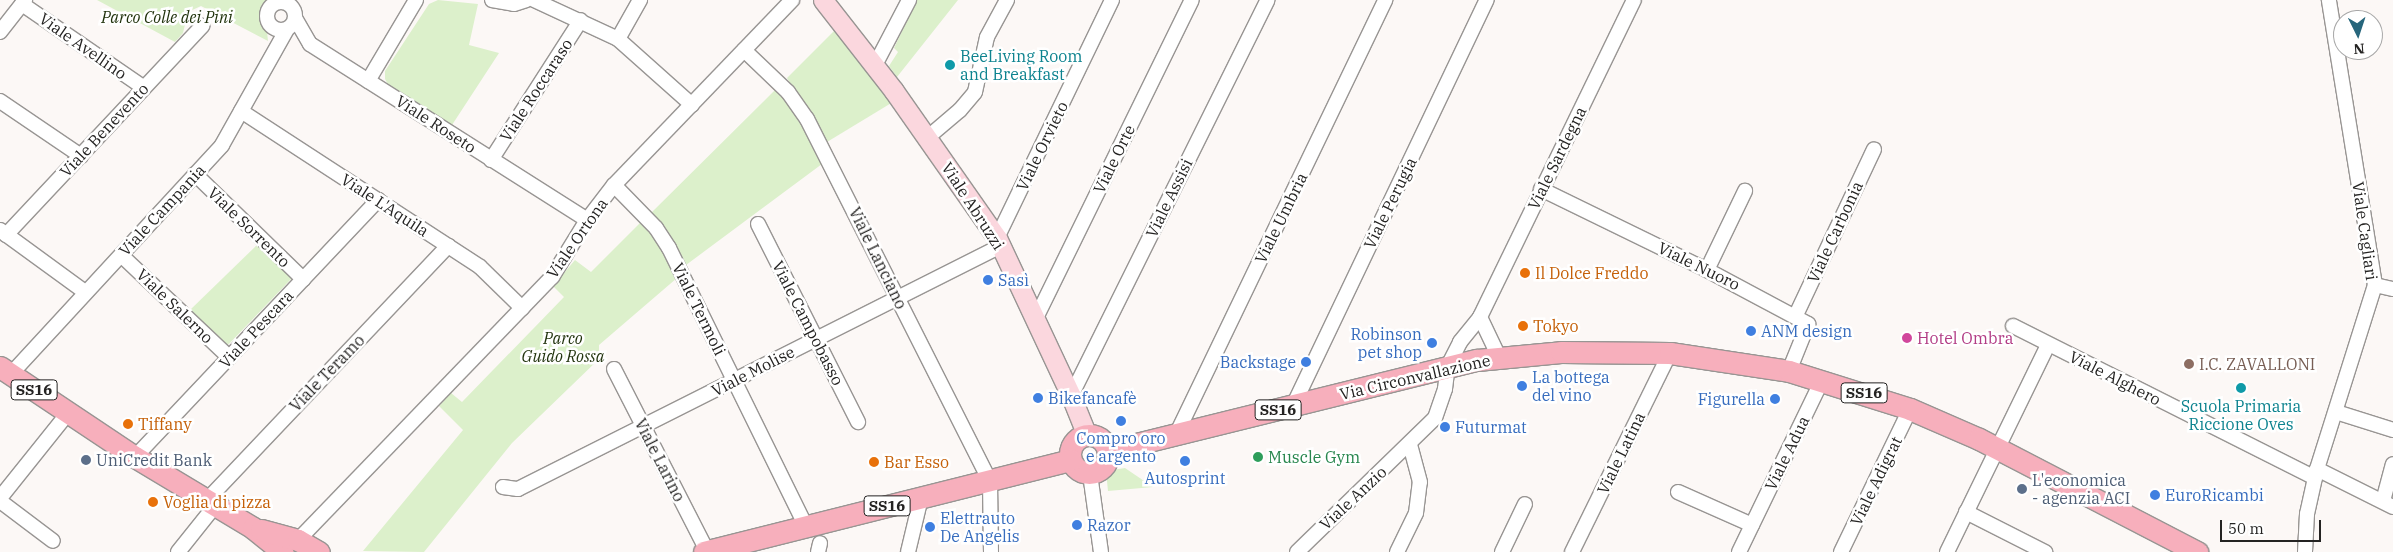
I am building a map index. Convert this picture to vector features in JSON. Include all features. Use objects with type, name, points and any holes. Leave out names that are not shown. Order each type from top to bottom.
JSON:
[{"type":"main road","name":"Via Circonvallazione","points":[[1108,451],[1448,366],[1499,357],[1603,351],[1670,353],[1789,372],[1822,380],[1910,409],[1997,449],[2197,552]]},
{"type":"main road","name":"SS16","points":[[6,371],[135,457],[210,504],[253,528],[291,546],[319,552]]},
{"type":"main road","points":[[1083,436],[1096,436],[1108,451],[1106,464],[1090,474],[1078,470],[1070,460],[1073,442],[1083,436]]},
{"type":"main road","name":"SS16","points":[[705,552],[1070,460]]},
{"type":"street","points":[[368,81],[416,0]]},
{"type":"street","points":[[492,0],[514,4],[526,0]]},
{"type":"street","points":[[534,0],[581,20],[618,39],[692,104]]},
{"type":"street","points":[[618,39],[640,0]]},
{"type":"street","name":"Viale Ortona","points":[[291,546],[552,277],[586,220],[614,185],[792,0]]},
{"type":"street","name":"Viale Abruzzi","points":[[822,0],[927,138],[999,242],[1071,396],[1084,429],[1083,436]]},
{"type":"street","points":[[874,67],[909,0]]},
{"type":"street","points":[[927,138],[960,110],[975,92],[987,37],[1007,0]]},
{"type":"street","name":"Viale Orvieto","points":[[999,242],[1112,0]]},
{"type":"street","name":"Viale Orte","points":[[1036,318],[1192,0]]},
{"type":"street","name":"Viale Assisi","points":[[1071,396],[1268,0]]},
{"type":"street","name":"Viale Umbria","points":[[1176,435],[1385,0]]},
{"type":"street","name":"Viale Perugia","points":[[1293,406],[1488,0]]},
{"type":"street","name":"Viale Sardegna","points":[[1448,366],[1460,342],[1480,317],[1634,0]]},
{"type":"street","name":"Viale Cagliari","points":[[2305,552],[2307,514],[2316,474],[2375,285],[2329,0]]},
{"type":"street","points":[[271,26],[279,30],[294,14],[277,1],[266,15],[271,26],[272,53]]},
{"type":"street","name":"Viale Avellino","points":[[0,32],[23,2],[144,88]]},
{"type":"street","name":"Viale Roseto","points":[[294,14],[296,39],[310,44],[586,220]]},
{"type":"street","name":"Viale Campania","points":[[6,371],[121,255],[222,145],[294,14]]},
{"type":"street","name":"Viale Roccaraso","points":[[492,160],[581,20]]},
{"type":"street","name":"Viale Benevento","points":[[3,233],[81,156],[202,26]]},
{"type":"street","name":"Viale Lanciano","points":[[744,50],[788,92],[806,119],[990,481]]},
{"type":"street","points":[[0,101],[81,156]]},
{"type":"street","name":"Viale L'Aquila","points":[[241,111],[480,267],[522,308]]},
{"type":"street","name":"Viale Carbonia","points":[[1796,315],[1874,149]]},
{"type":"street","name":"Viale Sorrento","points":[[196,174],[303,279]]},
{"type":"street","name":"Viale Termoli","points":[[614,185],[656,228],[669,248],[806,527]]},
{"type":"street","name":"Viale Nuoro","points":[[1542,189],[1796,315]]},
{"type":"street","points":[[1707,270],[1745,192]]},
{"type":"street","name":"Viale Pescara","points":[[135,457],[378,200]]},
{"type":"street","name":"Viale Campobasso","points":[[758,224],[858,422]]},
{"type":"street","points":[[3,233],[85,292]]},
{"type":"street","name":"Viale Molise","points":[[503,487],[518,489],[898,298],[999,242]]},
{"type":"street","name":"Viale Teramo","points":[[178,552],[210,504],[448,246]]},
{"type":"street","name":"Viale Salerno","points":[[121,255],[229,358]]},
{"type":"street","points":[[2375,285],[2393,289]]},
{"type":"street","points":[[1789,372],[1808,324],[1796,315]]},
{"type":"street","points":[[1480,317],[1499,357]]},
{"type":"street","name":"Viale Alghero","points":[[2013,326],[2048,345],[2316,474],[2388,504]]},
{"type":"street","name":"Viale Alghero","points":[[1947,552],[2048,345]]},
{"type":"street","name":"Viale Latina","points":[[1572,552],[1670,353]]},
{"type":"street","name":"Viale Anzio","points":[[1297,552],[1410,445],[1435,418],[1445,389],[1448,366]]},
{"type":"street","name":"Viale Larino","points":[[614,369],[705,552]]},
{"type":"street","name":"Viale Adua","points":[[1739,552],[1822,380]]},
{"type":"street","name":"Viale Adigrat","points":[[1841,552],[1910,409]]},
{"type":"street","points":[[2336,412],[2393,430]]},
{"type":"street","points":[[53,541],[0,500],[68,413]]},
{"type":"street","points":[[1397,552],[1416,513],[1420,482],[1410,445]]},
{"type":"street","points":[[2388,504],[2393,464]]},
{"type":"street","points":[[1090,474],[1101,552]]},
{"type":"street","points":[[990,481],[991,552]]},
{"type":"street","points":[[1678,492],[1752,526]]},
{"type":"street","points":[[908,552],[921,498]]},
{"type":"street","points":[[1502,552],[1525,504]]},
{"type":"street","points":[[1966,512],[2045,552]]},
{"type":"street","name":"Viale Cagliari","points":[[2307,514],[2316,552]]},
{"type":"green space","name":"Parco Colle dei Pini","points":[[97,0],[271,0],[265,12],[268,41],[201,6],[188,12],[183,33],[175,42]]},
{"type":"green space","points":[[438,0],[478,4],[469,45],[499,53],[452,125],[389,86],[385,79],[385,71],[429,4]]},
{"type":"green space","points":[[917,0],[958,0],[897,77],[889,66],[898,52],[894,48]]},
{"type":"green space","points":[[836,29],[893,102],[827,142],[787,78]]},
{"type":"green space","points":[[777,88],[813,138],[822,164],[686,265],[665,235],[666,228],[651,213]]},
{"type":"green space","name":"Parco Guido Rossa","points":[[642,221],[652,236],[658,238],[677,278],[599,345],[599,359],[512,443],[424,552],[363,551],[463,430],[439,406],[451,393],[462,402],[564,297],[553,286],[575,260],[591,272]]},
{"type":"green space","points":[[259,243],[294,276],[226,347],[189,311]]},
{"type":"green space","points":[[1125,468],[1153,487],[1108,491],[1106,471]]},
{"type":"place","name":"BeeLiving Room and Breakfast","points":[[950,65]]},
{"type":"place","name":"Il Dolce Freddo","points":[[1525,273]]},
{"type":"place","name":"Sasì","points":[[988,280]]},
{"type":"place","name":"Tokyo","points":[[1523,326]]},
{"type":"place","name":"ANM design","points":[[1751,331]]},
{"type":"place","name":"Hotel Ombra","points":[[1907,338]]},
{"type":"place","name":"Robinson pet shop","points":[[1432,343]]},
{"type":"place","name":"Backstage","points":[[1306,362]]},
{"type":"place","name":"I.C. ZAVALLONI","points":[[2189,364]]},
{"type":"place","name":"La bottega del vino","points":[[1522,386]]},
{"type":"place","name":"Scuola Primaria Riccione Oves","points":[[2241,388]]},
{"type":"place","name":"Bikefancafè","points":[[1038,398]]},
{"type":"place","name":"Figurella","points":[[1775,399]]},
{"type":"place","name":"Compro oro e argento","points":[[1121,421]]},
{"type":"place","name":"Tiffany","points":[[128,424]]},
{"type":"place","name":"Futurmat","points":[[1445,427]]},
{"type":"place","name":"Muscle Gym","points":[[1258,457]]},
{"type":"place","name":"UniCredit Bank","points":[[86,460]]},
{"type":"place","name":"Autosprint","points":[[1185,461]]},
{"type":"place","name":"Bar Esso","points":[[874,462]]},
{"type":"place","name":"L'economica - agenzia ACI","points":[[2022,489]]},
{"type":"place","name":"EuroRicambi","points":[[2155,495]]},
{"type":"place","name":"Voglia di pizza","points":[[153,502]]},
{"type":"place","name":"Razor","points":[[1077,525]]},
{"type":"place","name":"Elettrauto De Angelis","points":[[930,527]]}]
